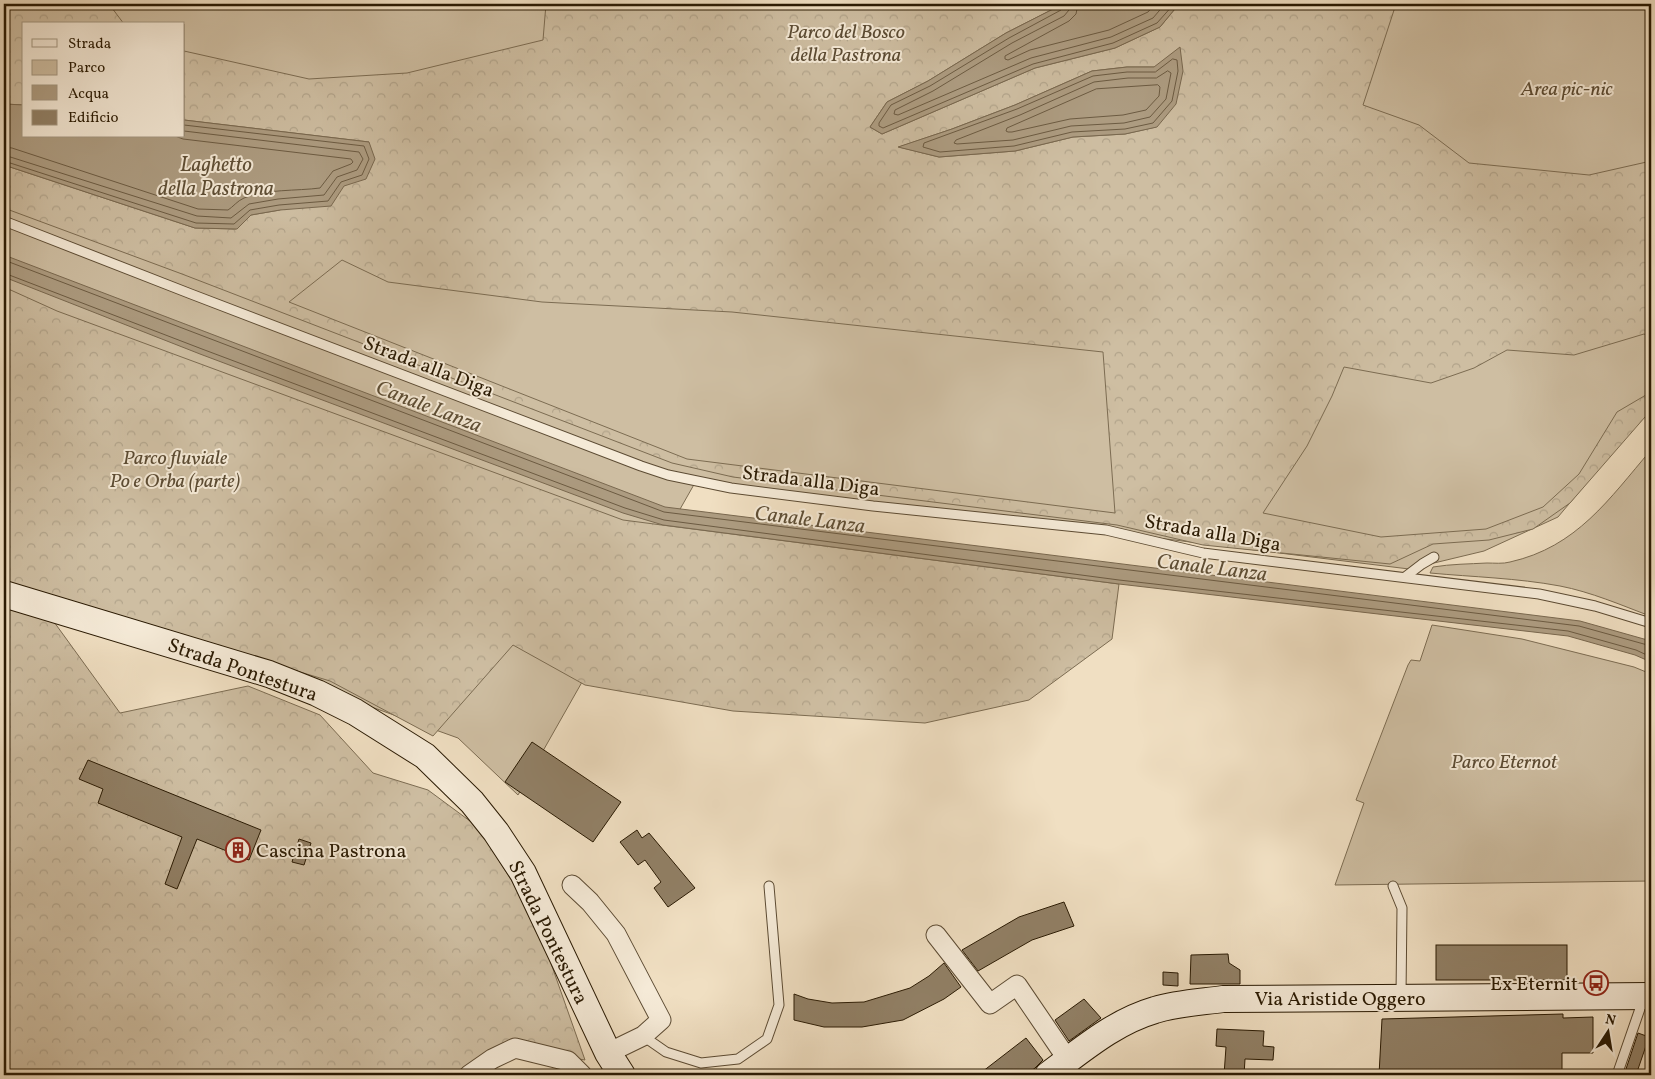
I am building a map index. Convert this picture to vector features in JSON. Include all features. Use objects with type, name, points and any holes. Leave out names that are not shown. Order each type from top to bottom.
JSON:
[{"type":"main road","name":"Strada Pontestura","points":[[4,594],[269,674],[309,689],[355,712],[425,756],[472,802],[496,832],[523,873],[608,1052],[622,1075]]},
{"type":"main road","name":"Via Aristide Oggero","points":[[1058,1068],[1101,1036],[1125,1022],[1155,1010],[1187,1003],[1223,999],[1648,996]]},
{"type":"street","points":[[572,885],[590,902],[616,934],[661,1020],[643,1036],[608,1052]]},
{"type":"street","points":[[936,935],[990,1004],[1016,985],[1058,1068]]},
{"type":"street","points":[[469,1075],[492,1058],[515,1048],[568,1062],[582,1075]]},
{"type":"lane","name":"Strada alla Diga","points":[[4,221],[668,475],[740,489],[873,506],[1106,530],[1203,553],[1539,594],[1595,606],[1651,624]]},
{"type":"lane","points":[[1405,577],[1434,557]]},
{"type":"lane","points":[[643,1036],[666,1052],[701,1063],[738,1059],[767,1039],[779,1005],[769,886]]},
{"type":"lane","points":[[1393,886],[1402,908],[1401,998]]},
{"type":"lane","points":[[1617,1075],[1648,996]]},
{"type":"green space","points":[[4,4],[1651,4],[1651,410],[1644,415],[1558,517],[1484,551],[1409,569],[696,481],[518,795],[458,738],[338,695],[4,592]]},
{"type":"green space","points":[[4,4],[109,4],[122,22],[22,22],[22,105],[4,104]]},
{"type":"green space","name":"Parco del Bosco della Pastrona","points":[[546,4],[1063,4],[1006,33],[928,81],[887,102],[870,127],[882,134],[1035,68],[1115,48],[1160,27],[1179,4],[1396,4],[1363,105],[1419,125],[1469,163],[1589,175],[1651,161],[1651,337],[1644,334],[1574,355],[1507,350],[1474,368],[1431,383],[1344,367],[1307,446],[1263,513],[1381,537],[1486,529],[1543,507],[1579,474],[1617,412],[1651,392],[1651,413],[1645,417],[1570,503],[1533,529],[1489,540],[1433,544],[1390,564],[1203,545],[1117,525],[733,477],[672,463],[182,274],[4,208],[4,165],[195,228],[236,229],[251,215],[280,210],[369,142],[185,120],[185,51],[309,79],[407,73],[543,40]],"holes":[[[1127,67],[1154,67],[1156,127],[1125,134],[1073,137],[1015,151],[939,157],[899,147],[1015,105],[1092,71]],[[342,260],[388,282],[542,302],[732,312],[1103,352],[1115,513],[687,459],[289,302]]]},
{"type":"green space","name":"Parco fluviale Po e Orba (parte)","points":[[4,287],[57,311],[623,520],[1119,584],[1112,639],[1029,700],[925,723],[733,711],[585,685],[513,645],[433,736],[330,681],[4,583]]},
{"type":"green space","points":[[1651,450],[1650,616],[1594,595],[1560,586],[1511,579],[1430,573],[1433,567],[1440,566],[1507,563],[1534,555],[1554,545],[1590,519]]},
{"type":"green space","points":[[4,602],[49,615],[120,713],[248,686],[320,715],[373,773],[428,790],[478,827],[535,918],[585,1060],[504,1047],[477,1075],[4,1075]]},
{"type":"green space","name":"Parco Eternot","points":[[1432,625],[1522,639],[1634,667],[1651,674],[1651,881],[1335,885],[1364,803],[1356,800],[1408,665],[1411,660],[1420,661]]},
{"type":"water","points":[[1063,4],[1179,4],[1160,27],[1115,48],[1035,68],[882,134],[870,127],[887,102],[928,81],[1006,33]]},
{"type":"water","points":[[1180,47],[1183,71],[1176,104],[1157,127],[1125,134],[1073,137],[1015,151],[939,157],[898,147],[1015,105],[1092,71],[1127,67],[1154,67]]},
{"type":"water","name":"Laghetto della Pastrona","points":[[4,104],[22,105],[22,138],[185,138],[185,120],[369,142],[375,159],[366,179],[344,186],[331,206],[280,210],[251,215],[237,229],[195,228],[4,165]]},
{"type":"water","points":[[4,255],[665,507],[1580,621],[1651,641],[1651,662],[1635,655],[1568,636],[1119,584],[663,525],[623,513],[200,354],[4,277]]},
{"type":"building","points":[[532,742],[621,802],[593,842],[505,782]]},
{"type":"building","points":[[88,760],[261,830],[249,860],[197,839],[177,889],[165,884],[182,837],[98,803],[103,789],[79,779]]},
{"type":"building","points":[[637,830],[642,838],[649,833],[695,888],[668,907],[654,888],[661,882],[645,860],[638,865],[620,842]]},
{"type":"building","points":[[299,839],[311,843],[304,865],[292,862]]},
{"type":"building","points":[[1064,902],[1074,926],[1032,940],[978,971],[962,950],[1019,917]]},
{"type":"building","points":[[1436,945],[1567,945],[1567,980],[1436,980]]},
{"type":"building","points":[[1228,954],[1229,963],[1240,970],[1240,984],[1190,984],[1191,955]]},
{"type":"building","points":[[944,963],[961,987],[944,999],[903,1020],[862,1027],[824,1027],[794,1020],[794,994],[808,999],[832,1003],[864,1002],[910,988],[929,976]]},
{"type":"building","points":[[1163,972],[1178,973],[1178,986],[1163,985]]},
{"type":"building","points":[[1084,999],[1101,1018],[1069,1041],[1055,1020]]},
{"type":"building","points":[[1563,1014],[1563,1018],[1593,1017],[1593,1053],[1562,1053],[1562,1075],[1379,1075],[1382,1019]]},
{"type":"building","points":[[1217,1029],[1264,1031],[1263,1046],[1274,1047],[1273,1060],[1245,1059],[1244,1075],[1224,1075],[1226,1047],[1216,1046]]},
{"type":"building","points":[[1638,1033],[1649,1037],[1636,1075],[1624,1075]]},
{"type":"building","points":[[1026,1038],[1043,1060],[1026,1075],[978,1075]]},
{"type":"place","name":"Cascina Pastrona","points":[[238,850]]},
{"type":"place","name":"Ex Eternit","points":[[1596,983]]},
{"type":"park label","name":"Area pic-nic","points":[[1567,88]]},
{"type":"water label","name":"Canale Lanza","points":[[429,406]]},
{"type":"water label","name":"Canale Lanza","points":[[810,519]]},
{"type":"water label","name":"Canale Lanza","points":[[1212,567]]}]
